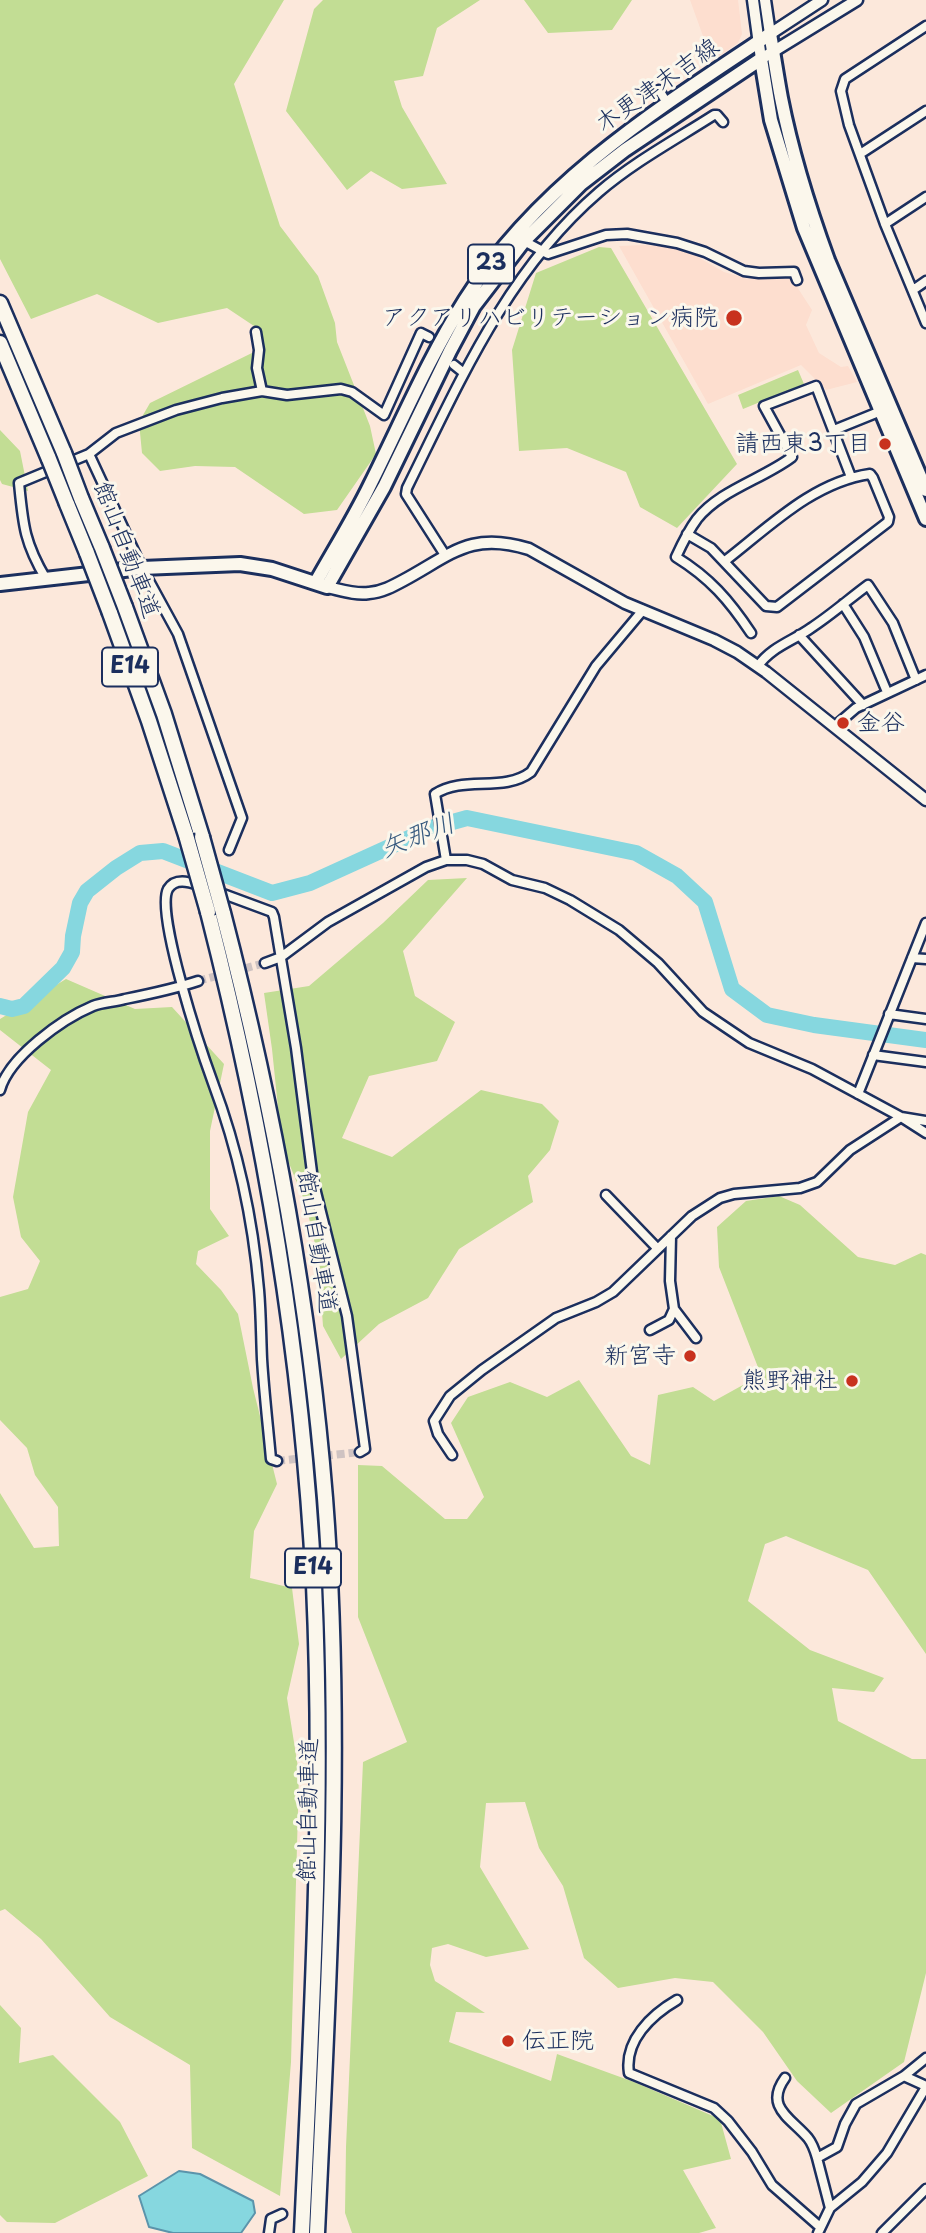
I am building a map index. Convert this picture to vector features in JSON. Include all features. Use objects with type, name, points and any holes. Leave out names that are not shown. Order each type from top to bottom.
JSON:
[{"type":"highway","name":"館山自動車道","points":[[0,303],[64,453],[87,553],[149,721],[171,764],[202,837],[251,1019],[278,1149],[302,1293],[325,1500],[332,1671],[332,1851],[317,2233]]},
{"type":"highway","name":"館山自動車道","points":[[0,342],[49,459],[102,548],[163,714],[186,835],[236,1022],[273,1205],[287,1295],[309,1501],[317,1672],[318,1838],[302,2233]]},
{"type":"main road","name":"木更津末吉線","points":[[322,584],[397,428],[465,300],[500,252],[578,171],[616,138],[770,34]]},
{"type":"main road","points":[[770,34],[781,98],[798,169],[815,223],[828,260],[926,490]]},
{"type":"main road","name":"木更津末吉線","points":[[322,584],[384,487],[474,306],[524,241],[581,184],[625,150],[761,59],[771,120],[804,228],[881,411],[923,502],[926,519]]},
{"type":"main road","points":[[0,583],[142,568],[240,564],[272,569],[322,584]]},
{"type":"street","points":[[752,0],[761,59],[857,0]]},
{"type":"street","points":[[765,0],[770,34],[822,0]]},
{"type":"street","points":[[926,26],[842,83],[841,91],[849,125],[885,224],[926,323]]},
{"type":"street","points":[[659,90],[667,103]]},
{"type":"street","points":[[860,154],[926,111]]},
{"type":"street","points":[[445,555],[406,494],[495,315],[540,251],[599,191],[628,169],[714,116],[717,115],[723,122]]},
{"type":"street","points":[[885,224],[926,197]]},
{"type":"street","points":[[524,241],[548,254],[606,235],[626,234],[677,243],[705,252],[744,271],[759,274],[794,272],[797,280]]},
{"type":"street","points":[[913,290],[926,281]]},
{"type":"street","points":[[256,332],[259,350],[257,368],[262,391]]},
{"type":"street","points":[[384,415],[421,333],[429,337]]},
{"type":"street","points":[[454,365],[464,373]]},
{"type":"street","points":[[751,633],[731,603],[700,572],[676,557],[699,517],[726,495],[792,457],[764,406],[816,386],[850,477]]},
{"type":"street","points":[[46,579],[30,553],[23,527],[19,483],[89,454],[116,433],[176,410],[222,398],[262,391],[287,395],[341,389],[352,393],[384,415],[397,428]]},
{"type":"street","points":[[834,430],[881,411]]},
{"type":"street","points":[[89,454],[142,568],[178,634],[242,818],[229,849]]},
{"type":"street","points":[[687,534],[711,548],[766,606],[776,607],[888,522],[889,517],[870,474],[850,477],[811,495],[724,561]]},
{"type":"street","points":[[322,584],[353,593],[368,593],[383,590],[467,545],[480,542],[513,544],[529,549],[625,603],[725,645],[758,666],[926,800]]},
{"type":"street","points":[[758,666],[774,649],[799,635],[869,585],[893,623],[916,680]]},
{"type":"street","points":[[843,604],[864,637],[887,692]]},
{"type":"street","points":[[446,860],[435,794],[447,786],[513,781],[531,772],[596,666],[643,610]]},
{"type":"street","points":[[799,635],[863,705]]},
{"type":"street","points":[[835,726],[863,705],[926,676]]},
{"type":"street","points":[[265,963],[281,957],[328,922],[426,867],[446,860],[467,860],[483,864],[512,880],[545,888],[570,900],[630,938],[658,963],[703,1012],[749,1043],[812,1069],[926,1133]]},
{"type":"street","points":[[277,1461],[271,1459],[262,1361],[260,1292],[247,1204],[230,1130],[200,1046],[183,986],[165,908],[168,889],[179,881],[192,883],[272,912],[313,1180],[328,1245],[341,1285],[356,1367],[365,1450],[360,1452]]},
{"type":"street","points":[[858,1094],[926,923]]},
{"type":"street","points":[[912,958],[926,959]]},
{"type":"street","points":[[0,1090],[13,1065],[39,1041],[92,1006],[198,981]]},
{"type":"street","points":[[888,1017],[926,1019]]},
{"type":"street","points":[[874,1052],[926,1062]]},
{"type":"street","points":[[452,1455],[438,1434],[434,1421],[450,1396],[556,1318],[614,1292],[692,1216],[720,1198],[744,1192],[800,1188],[817,1182],[849,1150],[901,1117],[926,1121]]},
{"type":"street","points":[[606,1195],[657,1248]]},
{"type":"street","points":[[671,1236],[670,1281],[674,1308],[696,1338]]},
{"type":"street","points":[[650,1330],[669,1320],[674,1308]]},
{"type":"street","points":[[677,2000],[657,2011],[634,2043],[627,2060],[629,2073],[714,2108],[744,2142],[772,2186],[819,2230],[830,2208],[862,2182],[887,2153],[926,2087],[904,2076]]},
{"type":"street","points":[[817,2158],[836,2147],[856,2104],[904,2076],[926,2058]]},
{"type":"street","points":[[785,2078],[776,2094],[778,2107],[810,2140],[830,2208]]},
{"type":"street","points":[[881,2233],[926,2189]]},
{"type":"street","points":[[269,2233],[271,2219],[282,2214]]},
{"type":"shaded area","points":[[690,0],[738,0],[742,34],[738,43],[712,61]]},
{"type":"shaded area","name":"アクアリハビリテーション病院","points":[[619,246],[671,247],[696,256],[724,272],[748,279],[790,276],[812,310],[806,325],[819,353],[841,367],[848,366],[857,382],[826,390],[801,365],[708,404]]},
{"type":"green space","points":[[0,0],[284,0],[234,84],[280,226],[318,276],[335,323],[337,342],[370,426],[376,454],[337,510],[304,514],[235,467],[195,466],[160,471],[142,453],[139,422],[150,403],[256,351],[260,330],[227,308],[158,323],[97,294],[31,319],[0,259]]},
{"type":"green space","points":[[323,0],[480,0],[437,28],[423,76],[394,81],[402,107],[447,184],[402,189],[371,171],[347,190],[286,111],[314,9]]},
{"type":"green space","points":[[524,0],[632,0],[612,30],[548,33]]},
{"type":"green space","points":[[599,247],[611,248],[737,464],[677,528],[640,507],[626,472],[567,448],[519,451],[512,350],[536,273]]},
{"type":"green space","points":[[798,370],[804,384],[743,409],[738,395]]},
{"type":"green space","points":[[0,430],[20,451],[28,491],[2,484],[0,480]]},
{"type":"green space","points":[[467,878],[403,951],[415,996],[455,1022],[437,1061],[369,1076],[342,1138],[392,1157],[481,1090],[542,1104],[559,1121],[550,1150],[528,1176],[533,1202],[459,1249],[428,1298],[379,1324],[341,1359],[323,1326],[318,1257],[306,1205],[282,1146],[264,993],[309,986],[383,923],[428,880]]},
{"type":"green space","points":[[66,979],[135,1009],[172,1007],[224,1064],[210,1131],[210,1209],[229,1236],[198,1251],[196,1264],[221,1290],[238,1314],[277,1484],[254,1531],[250,1578],[292,1588],[299,1644],[287,1698],[299,1774],[291,2062],[280,2196],[192,2148],[190,2065],[110,2017],[41,1939],[5,1909],[0,1911],[0,1493],[34,1548],[59,1546],[58,1507],[35,1475],[27,1448],[0,1420],[0,1297],[28,1289],[40,1261],[21,1237],[13,1197],[28,1112],[51,1070],[0,1030],[0,1019]]},
{"type":"green space","points":[[779,1196],[800,1205],[858,1257],[895,1265],[921,1253],[926,1255],[926,1654],[868,1570],[786,1536],[765,1544],[748,1601],[810,1650],[884,1678],[874,1692],[832,1688],[838,1721],[912,1759],[926,1759],[926,1973],[904,2062],[831,2113],[797,2081],[763,2032],[713,1982],[675,1978],[618,1988],[584,1958],[563,1886],[539,1848],[525,1802],[486,1803],[480,1867],[529,1949],[486,1957],[448,1944],[432,1948],[430,1965],[435,1981],[485,2013],[456,2012],[449,2042],[551,2081],[557,2054],[634,2082],[720,2119],[731,2159],[683,2170],[716,2228],[699,2233],[352,2233],[345,2213],[346,2147],[363,1762],[407,1742],[358,1617],[358,1465],[382,1466],[445,1519],[467,1519],[484,1497],[451,1423],[468,1397],[510,1382],[547,1397],[579,1380],[631,1456],[650,1465],[658,1395],[693,1387],[714,1401],[761,1375],[719,1267],[717,1227],[746,1201]]},
{"type":"green space","points":[[0,2005],[21,2028],[19,2063],[53,2055],[120,2122],[148,2176],[55,2223],[7,2222],[0,2215]]},
{"type":"water","points":[[179,2171],[200,2174],[253,2201],[255,2213],[241,2233],[173,2233],[149,2227],[139,2196]]},
{"type":"waterway","name":"矢那川","points":[[0,1006],[12,1009],[24,1006],[63,968],[72,952],[80,903],[87,891],[140,853],[163,851],[272,893],[310,883],[431,828],[467,818],[636,853],[677,876],[705,902],[732,989],[767,1015],[814,1025],[926,1040]]},
{"type":"tunnel","points":[[198,981],[265,963]]},
{"type":"tunnel","points":[[277,1461],[360,1452]]},
{"type":"place","name":"アクアリハビリテーション病院","points":[[734,318]]},
{"type":"place","name":"請西東3丁目","points":[[885,444]]},
{"type":"place","name":"金谷","points":[[843,723]]},
{"type":"place","name":"新宮寺","points":[[690,1356]]},
{"type":"place","name":"熊野神社","points":[[852,1381]]},
{"type":"place","name":"伝正院","points":[[508,2041]]}]
